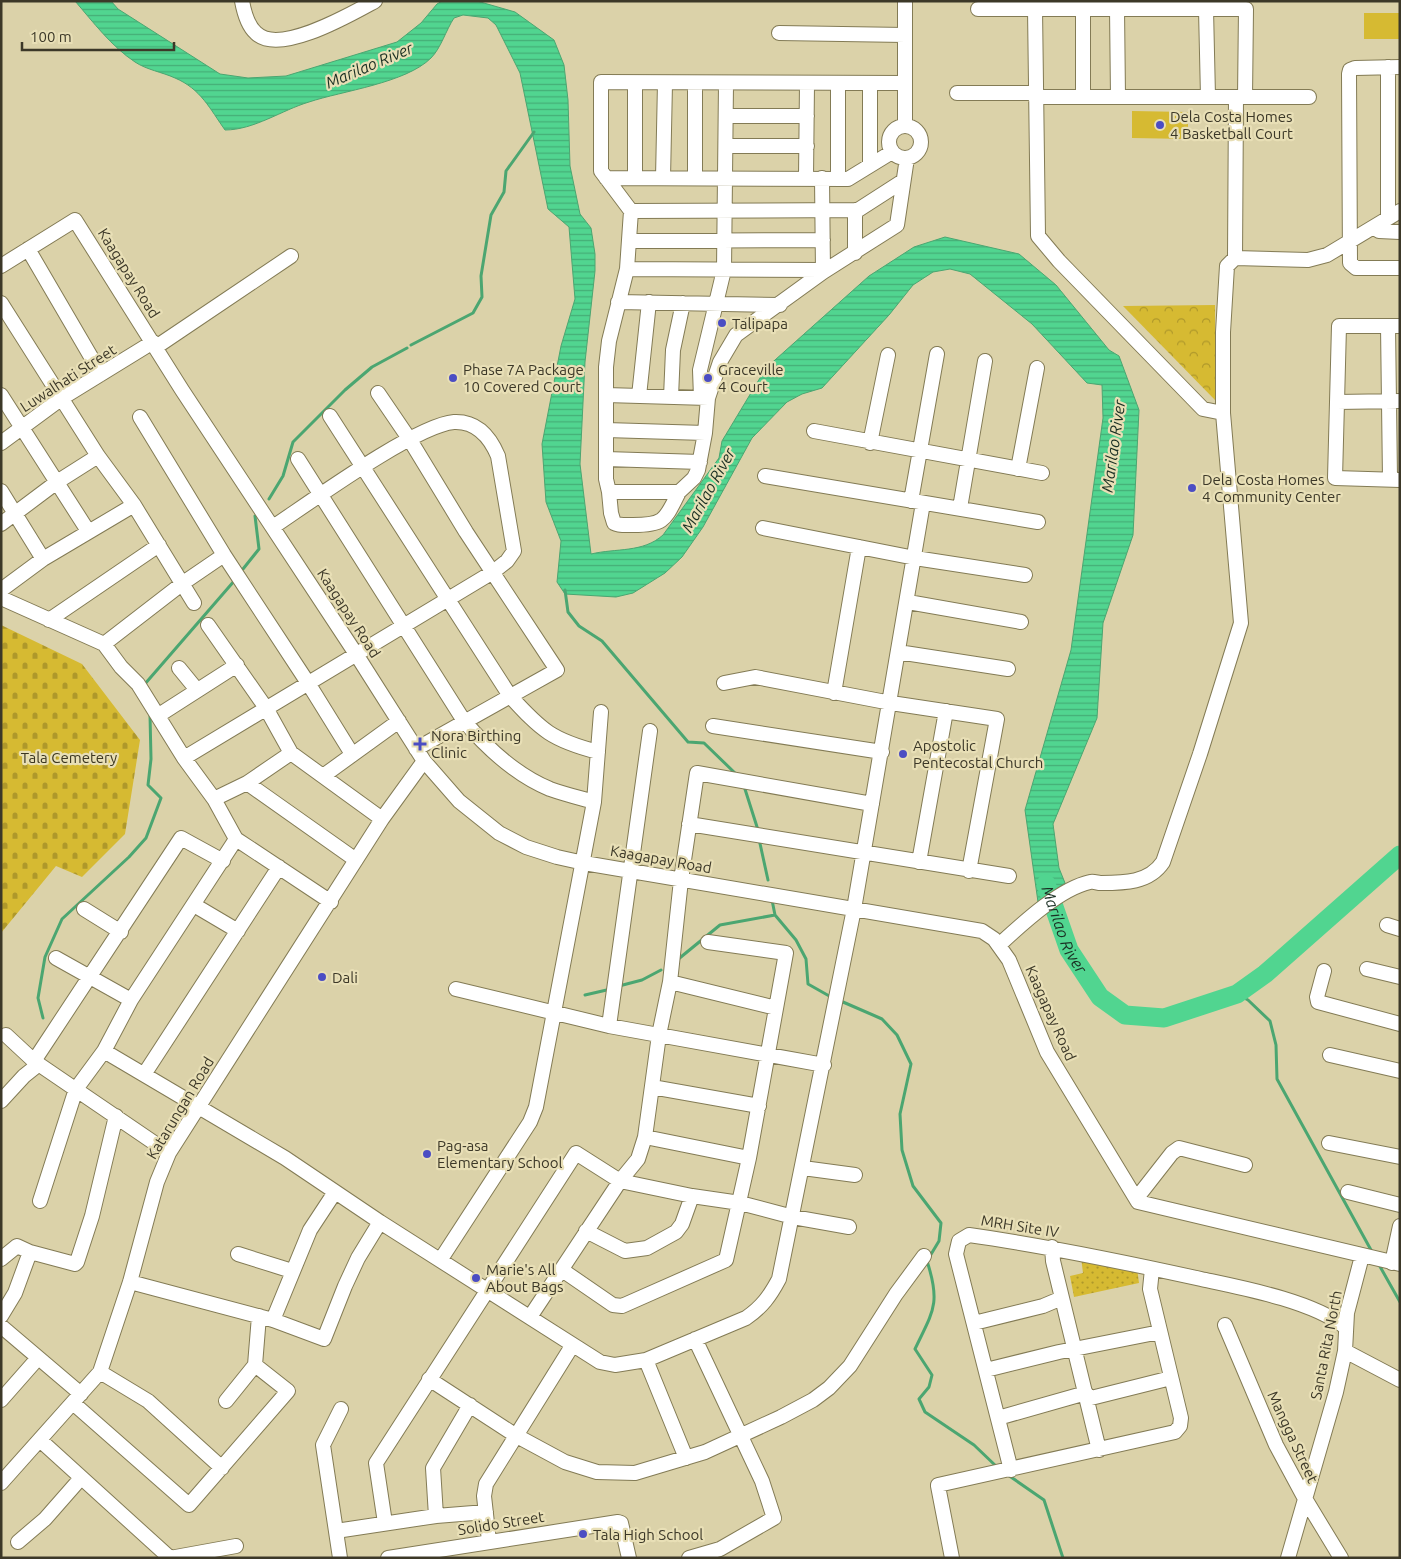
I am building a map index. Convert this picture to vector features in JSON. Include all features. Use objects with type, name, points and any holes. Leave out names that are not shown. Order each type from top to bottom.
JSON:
[{"type":"street","points":[[242,1],[252,28],[257,35],[269,40],[288,40],[315,30],[375,1]]},
{"type":"street","points":[[905,1],[905,126]]},
{"type":"street","points":[[978,9],[1246,9],[1235,258]]},
{"type":"street","points":[[1036,9],[1035,95],[1038,236],[1059,261],[1203,409],[1223,414]]},
{"type":"street","points":[[1083,9],[1083,97]]},
{"type":"street","points":[[1117,9],[1118,97]]},
{"type":"street","points":[[1206,9],[1208,97]]},
{"type":"street","points":[[779,33],[905,35]]},
{"type":"street","points":[[999,945],[1034,914],[1070,890],[1084,886],[1091,887],[1098,884],[1147,878],[1157,871],[1163,862],[1239,634],[1241,623],[1223,414],[1226,266],[1235,258],[1308,260],[1327,255],[1351,242],[1394,214],[1394,67],[1354,68],[1350,70],[1349,74],[1351,242],[1352,267],[1400,268]]},
{"type":"street","points":[[726,84],[726,241],[724,270],[718,302],[700,370],[704,398],[705,433],[700,462],[694,478],[679,492],[666,516],[655,525],[628,525],[614,522],[611,513],[606,459],[606,395],[609,341],[627,269],[631,242],[631,211],[601,171],[601,82],[695,84],[905,83]]},
{"type":"street","points":[[635,83],[635,178]]},
{"type":"street","points":[[663,178],[665,83]]},
{"type":"street","points":[[695,84],[695,178]]},
{"type":"street","points":[[806,177],[807,84]]},
{"type":"street","points":[[838,84],[838,178]]},
{"type":"street","points":[[870,84],[870,165]]},
{"type":"street","points":[[956,93],[1083,97],[1309,97]]},
{"type":"street","points":[[726,116],[807,116]]},
{"type":"street","points":[[905,126],[918,132],[921,141],[916,154],[907,158],[896,156],[889,144],[890,135],[896,128],[905,126]]},
{"type":"street","points":[[726,146],[807,146]]},
{"type":"street","points":[[606,178],[806,177],[848,179],[892,152]]},
{"type":"street","points":[[704,398],[720,362],[736,335],[780,305],[823,271],[856,253],[897,225],[907,158]]},
{"type":"street","points":[[822,178],[823,271]]},
{"type":"street","points":[[631,211],[855,210],[903,181]]},
{"type":"street","points":[[855,210],[856,253]]},
{"type":"street","name":"Kaagapay Road","points":[[28,249],[75,220],[424,762],[460,801],[499,833],[526,847],[557,857],[681,880],[976,928],[989,935],[999,945],[1014,970],[1047,1052],[1136,1199]]},
{"type":"street","points":[[1374,227],[1380,231],[1400,232]]},
{"type":"street","points":[[631,242],[823,240]]},
{"type":"street","points":[[1,266],[28,249],[101,374]]},
{"type":"street","name":"Luwalhati Street","points":[[1,443],[62,398],[154,345],[291,256]]},
{"type":"street","points":[[627,269],[823,271]]},
{"type":"street","points":[[618,302],[718,302],[780,305]]},
{"type":"street","points":[[639,396],[649,302]]},
{"type":"street","points":[[1,303],[98,456],[134,505],[194,603]]},
{"type":"street","points":[[671,397],[673,350],[683,303]]},
{"type":"street","points":[[1339,326],[1394,326],[1395,479],[1335,478],[1339,326]]},
{"type":"street","points":[[104,1051],[145,1073],[285,1158],[380,1222],[487,1289],[572,1346],[600,1362],[615,1365],[646,1360],[746,1318],[759,1309],[770,1297],[779,1279],[824,1065],[854,909],[915,558],[919,451],[937,354]]},
{"type":"street","points":[[870,443],[888,355]]},
{"type":"street","points":[[960,508],[985,360]]},
{"type":"street","points":[[1018,469],[1037,368]]},
{"type":"street","points":[[378,393],[557,670],[416,749]]},
{"type":"street","points":[[1,395],[88,531]]},
{"type":"street","points":[[606,395],[704,398]]},
{"type":"street","points":[[1337,402],[1393,401]]},
{"type":"street","points":[[330,416],[510,696],[536,726],[565,743],[598,752]]},
{"type":"street","points":[[140,417],[224,555],[352,754]]},
{"type":"street","points":[[184,758],[493,572],[513,555],[514,545],[498,456],[488,436],[475,426],[456,422],[443,424],[410,440],[364,467],[274,527]]},
{"type":"street","points":[[606,430],[705,433]]},
{"type":"street","points":[[814,432],[1042,473]]},
{"type":"street","points":[[1,524],[57,482],[98,456]]},
{"type":"street","points":[[298,459],[464,721],[477,736],[508,764],[548,788],[594,802]]},
{"type":"street","points":[[606,459],[700,462]]},
{"type":"street","points":[[765,476],[1038,522]]},
{"type":"street","points":[[1,491],[43,559]]},
{"type":"street","points":[[609,492],[679,492]]},
{"type":"street","points":[[134,505],[43,559],[3,587],[49,620],[104,644],[120,667],[138,684],[159,715],[184,758],[214,799],[236,839],[331,902]]},
{"type":"street","points":[[764,528],[915,558],[1025,575]]},
{"type":"street","points":[[49,620],[159,545]]},
{"type":"street","points":[[834,693],[859,547]]},
{"type":"street","points":[[104,644],[183,583],[224,555]]},
{"type":"street","points":[[908,602],[1022,622]]},
{"type":"street","points":[[208,624],[266,708],[291,753],[382,819]]},
{"type":"street","points":[[898,652],[1008,668]]},
{"type":"street","points":[[159,715],[237,665]]},
{"type":"street","points":[[179,668],[197,690]]},
{"type":"street","points":[[724,683],[755,677],[891,703],[997,719],[969,871]]},
{"type":"street","points":[[919,862],[946,711]]},
{"type":"street","points":[[441,1260],[530,1122],[536,1107],[584,863],[594,802],[601,712]]},
{"type":"street","points":[[323,776],[399,721]]},
{"type":"street","points":[[713,726],[882,752]]},
{"type":"street","points":[[609,1026],[650,731]]},
{"type":"street","points":[[214,799],[247,783],[291,753]]},
{"type":"street","name":"Katarungan Road","points":[[1,1483],[100,1372],[130,1282],[157,1182],[169,1153],[331,902],[382,819],[424,762]]},
{"type":"street","points":[[530,1318],[620,1181],[638,1159],[645,1137],[659,1035],[670,982],[681,880],[697,773],[872,804]]},
{"type":"street","points":[[247,783],[356,860]]},
{"type":"street","points":[[689,824],[863,854],[1009,876]]},
{"type":"street","points":[[1,1101],[37,1063],[181,838],[223,861]]},
{"type":"street","points":[[40,1201],[76,1088],[104,1051],[131,1000],[236,839]]},
{"type":"street","points":[[145,1073],[279,867]]},
{"type":"street","points":[[194,905],[238,931]]},
{"type":"street","points":[[84,909],[121,932]]},
{"type":"street","points":[[562,1270],[613,1305],[626,1305],[724,1261],[740,1203],[769,1055],[786,953],[708,942]]},
{"type":"street","points":[[56,958],[131,1000]]},
{"type":"street","points":[[1367,970],[1400,977]]},
{"type":"street","points":[[1324,971],[1318,1002],[1400,1024]]},
{"type":"street","points":[[670,982],[776,1008]]},
{"type":"street","points":[[456,988],[609,1026],[824,1065]]},
{"type":"street","points":[[6,1035],[37,1063],[169,1153]]},
{"type":"street","points":[[1330,1055],[1400,1071]]},
{"type":"street","points":[[652,1087],[759,1106]]},
{"type":"street","points":[[1,1259],[15,1246],[75,1264],[77,1262],[92,1216],[116,1116]]},
{"type":"street","points":[[645,1137],[749,1158]]},
{"type":"street","points":[[1329,1143],[1400,1157]]},
{"type":"street","points":[[1245,1165],[1179,1148],[1172,1153],[1136,1199],[1142,1203],[1396,1263],[1400,1226]]},
{"type":"street","points":[[385,1523],[376,1463],[576,1153],[620,1181],[692,1196],[740,1203],[793,1217],[849,1228]]},
{"type":"street","points":[[803,1168],[855,1175]]},
{"type":"street","points":[[273,1320],[310,1230],[335,1192]]},
{"type":"street","points":[[1348,1192],[1400,1205]]},
{"type":"street","points":[[586,1232],[625,1251],[647,1248],[676,1232],[682,1224],[692,1196]]},
{"type":"street","points":[[130,1282],[273,1320],[325,1339],[358,1258],[380,1222]]},
{"type":"street","name":"MRH Site IV","points":[[1011,1470],[956,1254],[959,1241],[969,1235],[1052,1247],[1259,1293],[1334,1318],[1345,1327]]},
{"type":"street","points":[[1052,1247],[1053,1261],[1099,1450]]},
{"type":"street","points":[[1,1316],[15,1293],[30,1252]]},
{"type":"street","points":[[238,1254],[292,1271]]},
{"type":"street","points":[[429,1379],[515,1435],[566,1462],[597,1472],[635,1473],[686,1458],[741,1435],[813,1400],[840,1377],[862,1350],[896,1294],[924,1256]]},
{"type":"street","name":"Santa Rita North","points":[[1288,1558],[1304,1497],[1336,1392],[1344,1351],[1347,1313],[1362,1256]]},
{"type":"street","points":[[952,1558],[938,1486],[1175,1432],[1180,1426],[1182,1418],[1150,1289],[1152,1269]]},
{"type":"street","points":[[974,1322],[1043,1306],[1062,1298]]},
{"type":"street","points":[[226,1401],[255,1365],[259,1316]]},
{"type":"street","name":"Mangga Street","points":[[1225,1325],[1276,1445],[1304,1497],[1342,1558]]},
{"type":"street","points":[[1,1326],[38,1358],[77,1399],[187,1505],[288,1392],[255,1365]]},
{"type":"street","points":[[986,1370],[1074,1349],[1160,1332]]},
{"type":"street","points":[[688,1558],[720,1549],[774,1518],[762,1481],[695,1339]]},
{"type":"street","points":[[489,1540],[486,1484],[572,1346]]},
{"type":"street","points":[[1344,1351],[1400,1380]]},
{"type":"street","points":[[1,1400],[38,1358]]},
{"type":"street","points":[[646,1360],[686,1458]]},
{"type":"street","points":[[100,1372],[148,1401],[222,1468]]},
{"type":"street","points":[[998,1418],[1171,1378]]},
{"type":"street","points":[[436,1516],[433,1468],[470,1406]]},
{"type":"street","points":[[340,1558],[323,1445],[341,1409]]},
{"type":"street","points":[[40,1440],[170,1558],[236,1546]]},
{"type":"street","points":[[18,1542],[45,1519],[81,1478]]},
{"type":"street","points":[[336,1531],[436,1516],[486,1512]]},
{"type":"street","name":"Solido Street","points":[[388,1558],[489,1540],[620,1522],[630,1558]]},
{"type":"green space","points":[[1364,13],[1400,13],[1400,39],[1364,39]]},
{"type":"green space","name":"Dela Costa Homes 4 Basketball Court","points":[[1132,111],[1188,112],[1188,139],[1132,138]]},
{"type":"green space","points":[[1215,305],[1215,400],[1123,306]]},
{"type":"green space","name":"Tala Cemetery","points":[[1,625],[82,664],[140,740],[125,834],[82,877],[56,866],[1,933]]},
{"type":"green space","points":[[1081,1257],[1137,1268],[1139,1283],[1074,1297],[1070,1276],[1083,1273]]},
{"type":"water","points":[[75,1],[111,1],[118,9],[220,74],[248,78],[286,76],[397,42],[421,23],[437,4],[442,1],[477,1],[515,12],[554,40],[564,65],[568,100],[570,166],[580,214],[591,228],[595,254],[595,271],[585,362],[580,464],[591,554],[647,545],[663,535],[719,458],[722,441],[766,368],[869,276],[914,247],[945,237],[1019,254],[1056,285],[1109,350],[1119,356],[1139,410],[1133,535],[1103,623],[1097,718],[1053,824],[1059,868],[1065,883],[1038,902],[1025,810],[1071,650],[1103,418],[1102,385],[1087,383],[1032,324],[970,274],[950,269],[933,272],[913,285],[889,315],[822,388],[802,394],[787,402],[752,438],[703,527],[682,557],[665,573],[633,593],[616,597],[565,594],[557,582],[561,541],[546,502],[542,444],[561,346],[575,299],[569,227],[548,209],[520,73],[496,25],[488,18],[463,15],[454,18],[435,54],[420,67],[406,74],[309,102],[247,127],[225,130],[204,100],[192,88],[175,78],[140,65],[127,56],[103,34]]},
{"type":"waterway","points":[[411,345],[473,313],[482,297],[481,276],[491,215],[504,192],[506,171],[534,132]]},
{"type":"waterway","points":[[269,499],[283,476],[293,442],[345,390],[372,367],[407,348]]},
{"type":"waterway","points":[[243,569],[259,549],[255,516]]},
{"type":"waterway","points":[[144,685],[235,580]]},
{"type":"waterway","points":[[565,590],[568,612],[579,626],[602,641],[688,742],[704,743],[736,774]]},
{"type":"waterway","points":[[43,1018],[38,998],[45,957],[62,919],[129,857],[146,838],[161,798],[148,785],[151,759],[150,715]]},
{"type":"waterway","points":[[744,786],[758,830]]},
{"type":"waterway","points":[[759,839],[768,880]]},
{"type":"waterway","name":"Marilao River","points":[[1046,884],[1069,950],[1100,997],[1125,1015],[1164,1018],[1237,994],[1265,974],[1400,855]]},
{"type":"waterway","points":[[772,900],[775,915],[796,940],[806,959],[808,984],[831,997]]},
{"type":"waterway","points":[[676,961],[720,925],[775,915]]},
{"type":"waterway","points":[[619,986],[642,980],[661,970]]},
{"type":"waterway","points":[[585,995],[611,989]]},
{"type":"waterway","points":[[1237,994],[1248,1000],[1270,1021],[1276,1045],[1277,1079],[1371,1250]]},
{"type":"waterway","points":[[843,1002],[882,1019],[897,1035],[911,1064],[900,1114],[902,1150],[913,1186],[941,1223],[939,1241],[927,1261],[934,1288],[933,1307],[915,1349],[932,1375],[929,1387],[919,1399],[925,1412],[974,1445],[997,1467]]},
{"type":"waterway","points":[[1378,1263],[1400,1302]]},
{"type":"waterway","points":[[1008,1475],[1044,1500],[1063,1558]]},
{"type":"place","name":"Dela Costa Homes 4 Basketball Court","points":[[1160,125]]},
{"type":"place","name":"Talipapa","points":[[722,323]]},
{"type":"place","name":"Phase 7A Package 10 Covered Court","points":[[453,378]]},
{"type":"place","name":"Graceville 4 Court","points":[[708,378]]},
{"type":"place","name":"Dela Costa Homes 4 Community Center","points":[[1192,488]]},
{"type":"place","name":"Nora Birthing Clinic","points":[[420,744]]},
{"type":"place","name":"Apostolic Pentecostal Church","points":[[903,754]]},
{"type":"place","name":"Dali","points":[[322,977]]},
{"type":"place","name":"Pag-asa Elementary School","points":[[427,1154]]},
{"type":"place","name":"Marie's All About Bags","points":[[476,1278]]},
{"type":"place","name":"Tala High School","points":[[583,1534]]}]
